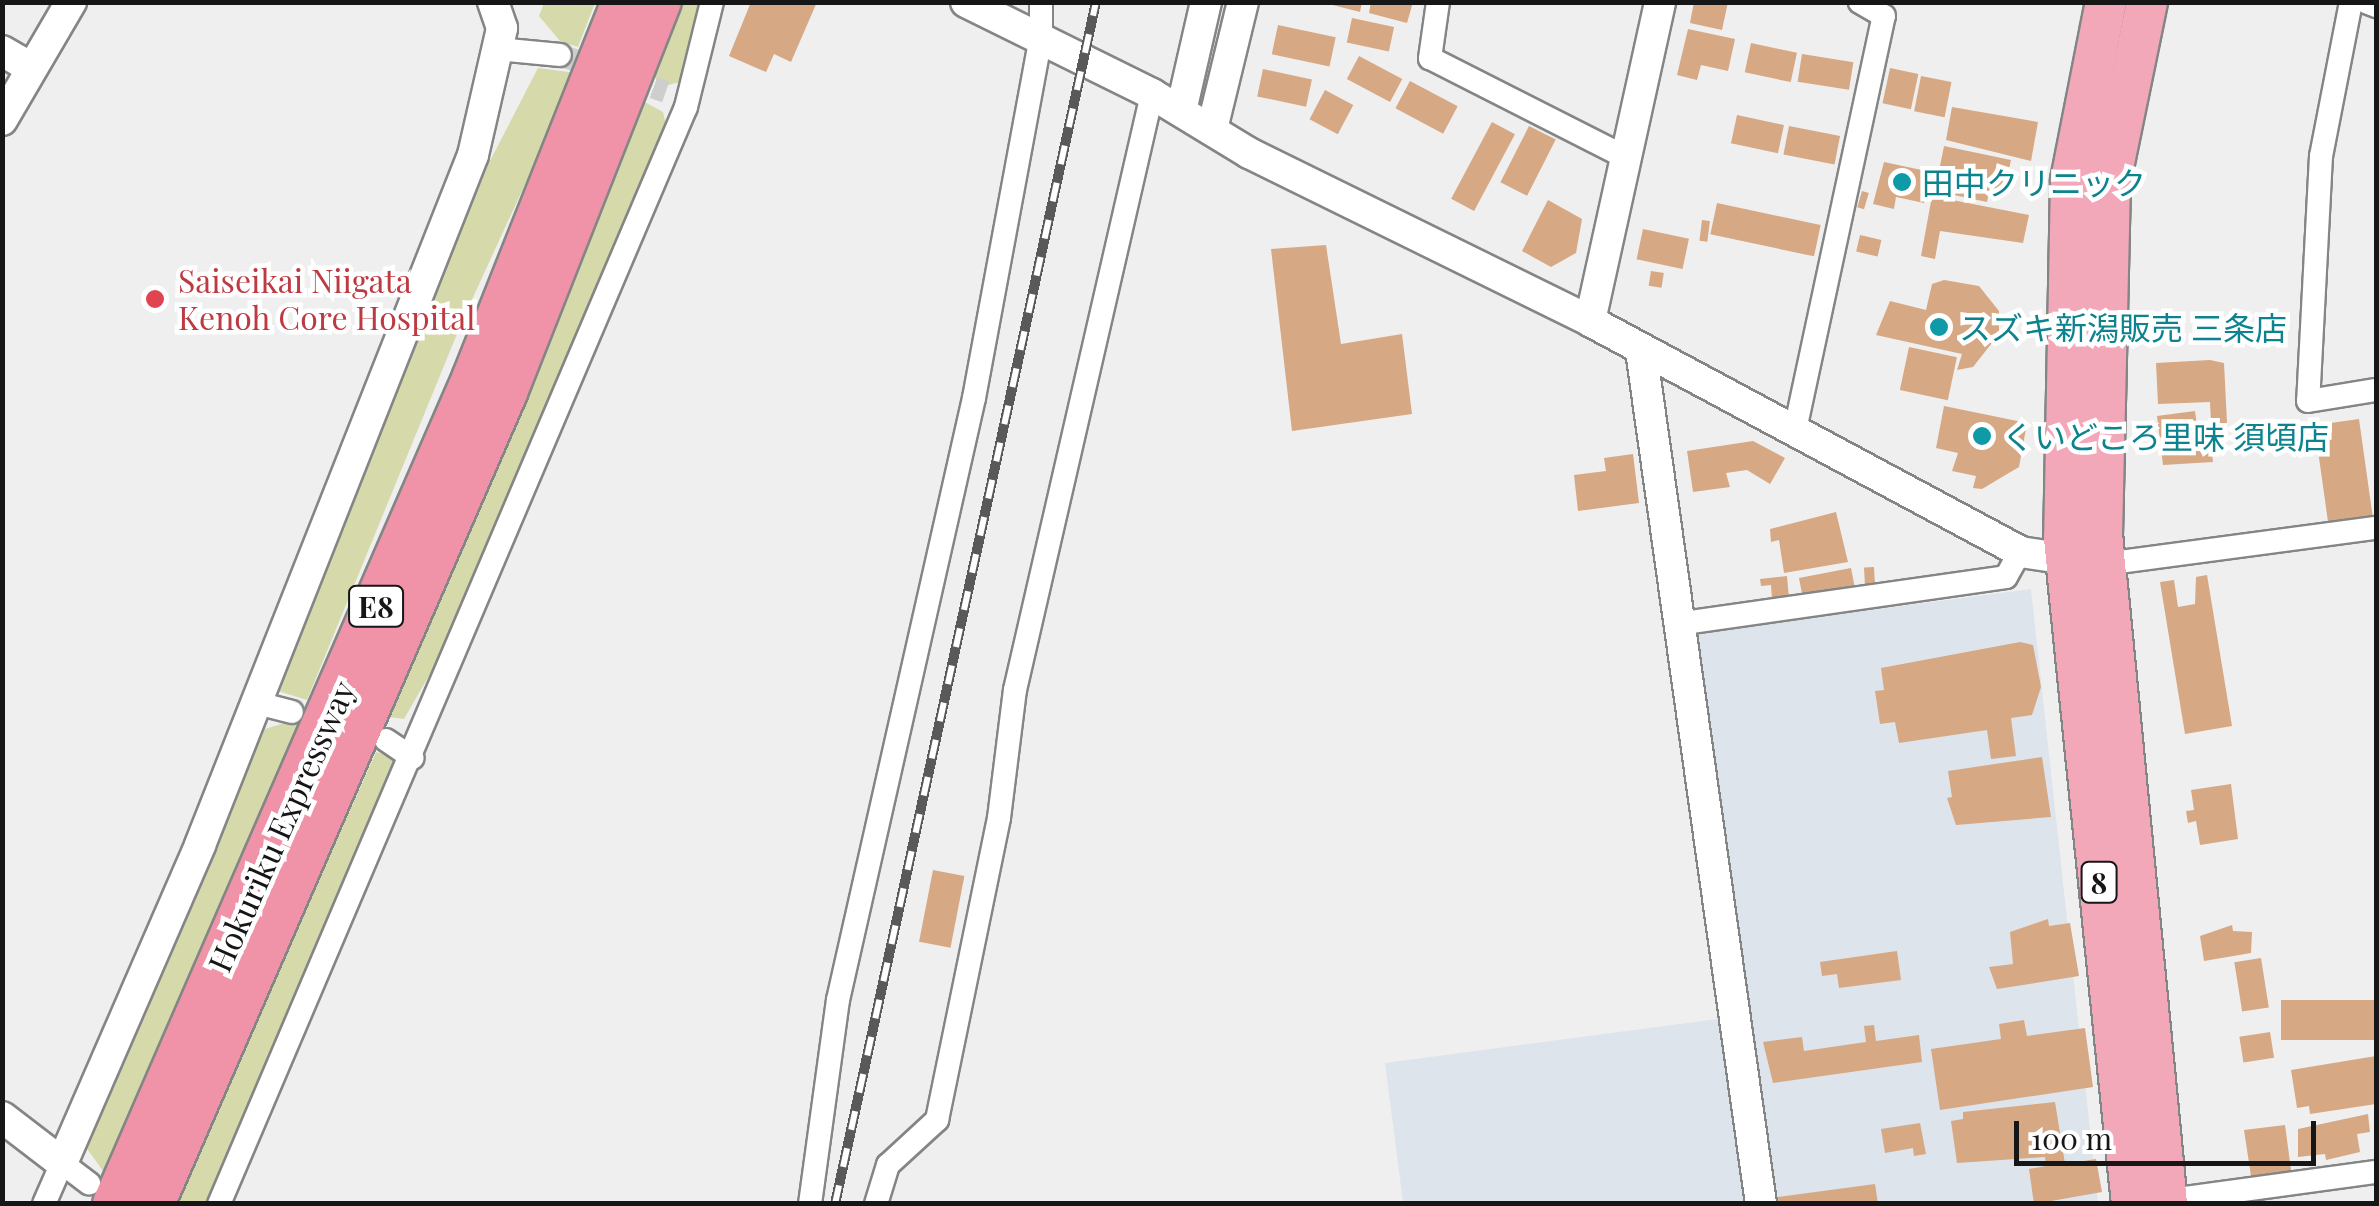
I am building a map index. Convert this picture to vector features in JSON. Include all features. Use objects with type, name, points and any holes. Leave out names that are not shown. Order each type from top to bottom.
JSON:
[{"type":"highway","name":"Hokuriku Expressway","points":[[101,1193],[466,397],[623,2]]},
{"type":"highway","name":"Hokuriku Expressway","points":[[153,1204],[506,392],[660,2]]},
{"type":"highway","name":"8","points":[[2106,2],[2070,181],[2086,562],[2152,1203]]},
{"type":"highway","name":"8","points":[[2086,562],[2110,183],[2146,2]]},
{"type":"street","points":[[2,120],[70,2]]},
{"type":"street","points":[[219,1204],[413,758],[686,107],[712,2]]},
{"type":"street","points":[[966,2],[1590,321],[2020,552],[2086,562],[2376,528]]},
{"type":"street","points":[[810,1204],[838,1000],[974,398],[1041,38],[1042,2]]},
{"type":"street","points":[[1181,111],[1206,2]]},
{"type":"street","points":[[1212,129],[1243,2]]},
{"type":"street","points":[[1438,2],[1430,58],[1625,157]]},
{"type":"street","points":[[1590,321],[1660,2]]},
{"type":"street","points":[[1795,430],[1884,16],[1860,2]]},
{"type":"street","points":[[2351,2],[2314,226],[2308,400],[2376,390]]},
{"type":"street","points":[[2366,2],[2376,6]]},
{"type":"street","points":[[44,1204],[200,845],[254,702],[360,451],[466,173],[502,28],[496,4]]},
{"type":"street","points":[[498,48],[560,56]]},
{"type":"street","points":[[2,51],[32,68]]},
{"type":"street","points":[[666,92],[686,107]]},
{"type":"street","points":[[876,1204],[888,1165],[937,1120],[999,818],[1015,690],[1152,94]]},
{"type":"street","points":[[1641,350],[1761,1204]]},
{"type":"street","points":[[1677,624],[2006,577],[2020,552]]},
{"type":"street","points":[[254,702],[292,712]]},
{"type":"street","points":[[386,740],[413,758]]},
{"type":"street","points":[[2,1117],[101,1193]]},
{"type":"street","points":[[2152,1203],[2376,1172]]},
{"type":"shaded area","points":[[2031,589],[2098,1203],[1403,1203],[1385,1063],[1748,1015],[1695,633]]},
{"type":"green space","points":[[544,3],[595,3],[578,47],[560,41],[539,16]]},
{"type":"green space","points":[[674,3],[704,3],[685,81],[668,85],[644,72]]},
{"type":"green space","points":[[538,68],[576,73],[464,317],[307,700],[278,691],[447,244]]},
{"type":"green space","points":[[641,100],[663,112],[666,125],[464,615],[404,719],[381,716]]},
{"type":"green space","points":[[294,720],[304,725],[108,1178],[85,1146],[265,729]]},
{"type":"green space","points":[[376,752],[399,759],[250,1114],[208,1203],[175,1204]]},
{"type":"building","points":[[751,2],[817,2],[791,62],[774,54],[766,72],[729,56]]},
{"type":"building","points":[[1321,2],[1362,2],[1360,12]]},
{"type":"building","points":[[1371,2],[1413,2],[1407,23],[1369,13]]},
{"type":"building","points":[[1694,2],[1728,2],[1722,30],[1690,23]]},
{"type":"building","points":[[1352,18],[1394,27],[1389,51],[1347,42]]},
{"type":"building","points":[[1278,25],[1336,37],[1329,67],[1272,54]]},
{"type":"building","points":[[1688,29],[1735,39],[1728,71],[1701,65],[1697,80],[1677,75]]},
{"type":"building","points":[[1751,43],[1797,53],[1791,82],[1745,72]]},
{"type":"building","points":[[1802,54],[1853,62],[1849,90],[1798,82]]},
{"type":"building","points":[[1359,56],[1402,79],[1390,102],[1347,79]]},
{"type":"building","points":[[1890,68],[1918,74],[1911,109],[1883,103]]},
{"type":"building","points":[[1263,69],[1312,79],[1306,107],[1257,96]]},
{"type":"building","points":[[1921,76],[1951,82],[1945,117],[1914,111]]},
{"type":"building","points":[[1410,81],[1458,106],[1443,134],[1395,108]]},
{"type":"building","points":[[1325,90],[1353,105],[1338,134],[1310,119]]},
{"type":"building","points":[[1952,107],[2038,122],[2031,161],[1946,140]]},
{"type":"building","points":[[1737,115],[1784,125],[1778,153],[1731,143]]},
{"type":"building","points":[[1492,122],[1515,134],[1474,211],[1451,199]]},
{"type":"building","points":[[1529,126],[1556,140],[1527,196],[1500,182]]},
{"type":"building","points":[[1789,126],[1840,136],[1835,164],[1783,154]]},
{"type":"building","points":[[1944,146],[2011,160],[2004,191],[1990,187],[1987,202],[1935,191]]},
{"type":"building","name":"田中クリニック","points":[[1884,162],[1931,172],[1924,203],[1896,197],[1894,209],[1873,204]]},
{"type":"building","points":[[1862,191],[1869,193],[1864,209],[1857,207]]},
{"type":"building","points":[[1932,196],[2029,215],[2023,243],[1940,231],[1935,259],[1921,256]]},
{"type":"building","points":[[1548,200],[1582,219],[1576,253],[1551,267],[1522,251]]},
{"type":"building","points":[[1717,203],[1821,225],[1814,256],[1710,234]]},
{"type":"building","points":[[1702,220],[1710,221],[1707,242],[1699,241]]},
{"type":"building","points":[[1643,229],[1689,239],[1683,269],[1637,259]]},
{"type":"building","points":[[1860,235],[1881,240],[1878,257],[1856,252]]},
{"type":"building","points":[[1326,245],[1341,344],[1402,334],[1412,414],[1292,431],[1271,249]]},
{"type":"building","points":[[1651,271],[1664,273],[1661,288],[1649,286]]},
{"type":"building","name":"スズキ新潟販売 三条店","points":[[1944,280],[1979,286],[1999,311],[1999,334],[1973,367],[1957,370],[1962,354],[1876,335],[1890,301],[1926,310],[1932,284]]},
{"type":"building","points":[[1909,347],[1957,357],[1948,400],[1900,390]]},
{"type":"building","points":[[2156,363],[2224,363],[2227,423],[2211,424],[2210,402],[2158,404]]},
{"type":"building","name":"くいどころ里味 須頃店","points":[[1944,406],[2027,423],[2019,467],[1982,489],[1973,488],[1976,476],[1952,471],[1958,453],[1936,448]]},
{"type":"building","points":[[2195,411],[2198,433],[2209,431],[2213,462],[2163,465],[2157,416]]},
{"type":"building","points":[[2359,419],[2373,516],[2328,522],[2314,425]]},
{"type":"building","points":[[1753,441],[1785,458],[1770,484],[1747,470],[1726,473],[1730,487],[1693,492],[1687,451]]},
{"type":"building","points":[[1633,454],[1639,503],[1578,511],[1574,475],[1606,471],[1604,458]]},
{"type":"building","points":[[1836,512],[1848,562],[1784,573],[1779,540],[1771,542],[1770,529]]},
{"type":"building","points":[[1874,567],[1875,586],[1865,586],[1864,568]]},
{"type":"building","points":[[1851,568],[1855,588],[1803,598],[1799,578]]},
{"type":"building","points":[[2207,575],[2232,726],[2185,734],[2160,582],[2174,580],[2178,607],[2195,604],[2196,577]]},
{"type":"building","points":[[1787,576],[1789,598],[1772,599],[1771,585],[1761,586],[1760,579]]},
{"type":"building","points":[[2020,642],[2033,645],[2041,687],[2032,715],[2011,718],[2016,756],[1991,759],[1987,730],[1899,743],[1895,722],[1880,724],[1875,691],[1884,690],[1881,668]]},
{"type":"building","points":[[2042,757],[2051,817],[1956,825],[1947,798],[1952,797],[1948,771]]},
{"type":"building","points":[[2231,784],[2238,839],[2200,845],[2196,821],[2188,823],[2186,811],[2194,810],[2191,790]]},
{"type":"building","points":[[933,870],[964,876],[950,948],[919,942]]},
{"type":"building","points":[[2048,919],[2049,926],[2070,923],[2079,976],[1997,989],[1989,967],[2013,964],[2010,932]]},
{"type":"building","points":[[2232,925],[2233,931],[2252,932],[2251,953],[2204,961],[2200,936]]},
{"type":"building","points":[[1897,951],[1901,980],[1839,988],[1837,974],[1822,976],[1820,962]]},
{"type":"building","points":[[2261,958],[2269,1007],[2242,1012],[2234,962]]},
{"type":"building","points":[[2281,1000],[2376,1000],[2376,1040],[2281,1040]]},
{"type":"building","points":[[2024,1020],[2027,1036],[2085,1028],[2093,1087],[1940,1110],[1931,1049],[2001,1039],[1999,1024]]},
{"type":"building","points":[[1874,1025],[1876,1041],[1919,1035],[1922,1062],[1773,1083],[1763,1042],[1802,1037],[1804,1051],[1866,1042],[1864,1026]]},
{"type":"building","points":[[2270,1032],[2274,1058],[2243,1063],[2239,1037]]},
{"type":"building","points":[[2376,1056],[2376,1104],[2310,1114],[2309,1106],[2297,1108],[2291,1070]]},
{"type":"building","points":[[2055,1102],[2065,1164],[2096,1159],[2102,1192],[2034,1204],[2029,1169],[2046,1166],[2045,1157],[1957,1163],[1951,1121],[1963,1119],[1963,1112]]},
{"type":"building","points":[[2368,1114],[2370,1132],[2357,1134],[2360,1152],[2326,1160],[2325,1154],[2298,1157],[2298,1129]]},
{"type":"building","points":[[1920,1123],[1926,1154],[1914,1156],[1913,1148],[1885,1153],[1881,1129]]},
{"type":"building","points":[[2285,1125],[2292,1177],[2251,1176],[2244,1130]]},
{"type":"building","points":[[1875,1184],[1878,1204],[1779,1204],[1778,1197]]},
{"type":"tunnel","points":[[560,55],[666,92]]},
{"type":"railway","points":[[835,1204],[1096,2]]},
{"type":"place","name":"田中クリニック","points":[[1902,182]]},
{"type":"place","name":"Saiseikai Niigata Kenoh Core Hospital","points":[[155,299]]},
{"type":"place","name":"スズキ新潟販売 三条店","points":[[1939,327]]},
{"type":"place","name":"くいどころ里味 須頃店","points":[[1982,436]]}]
